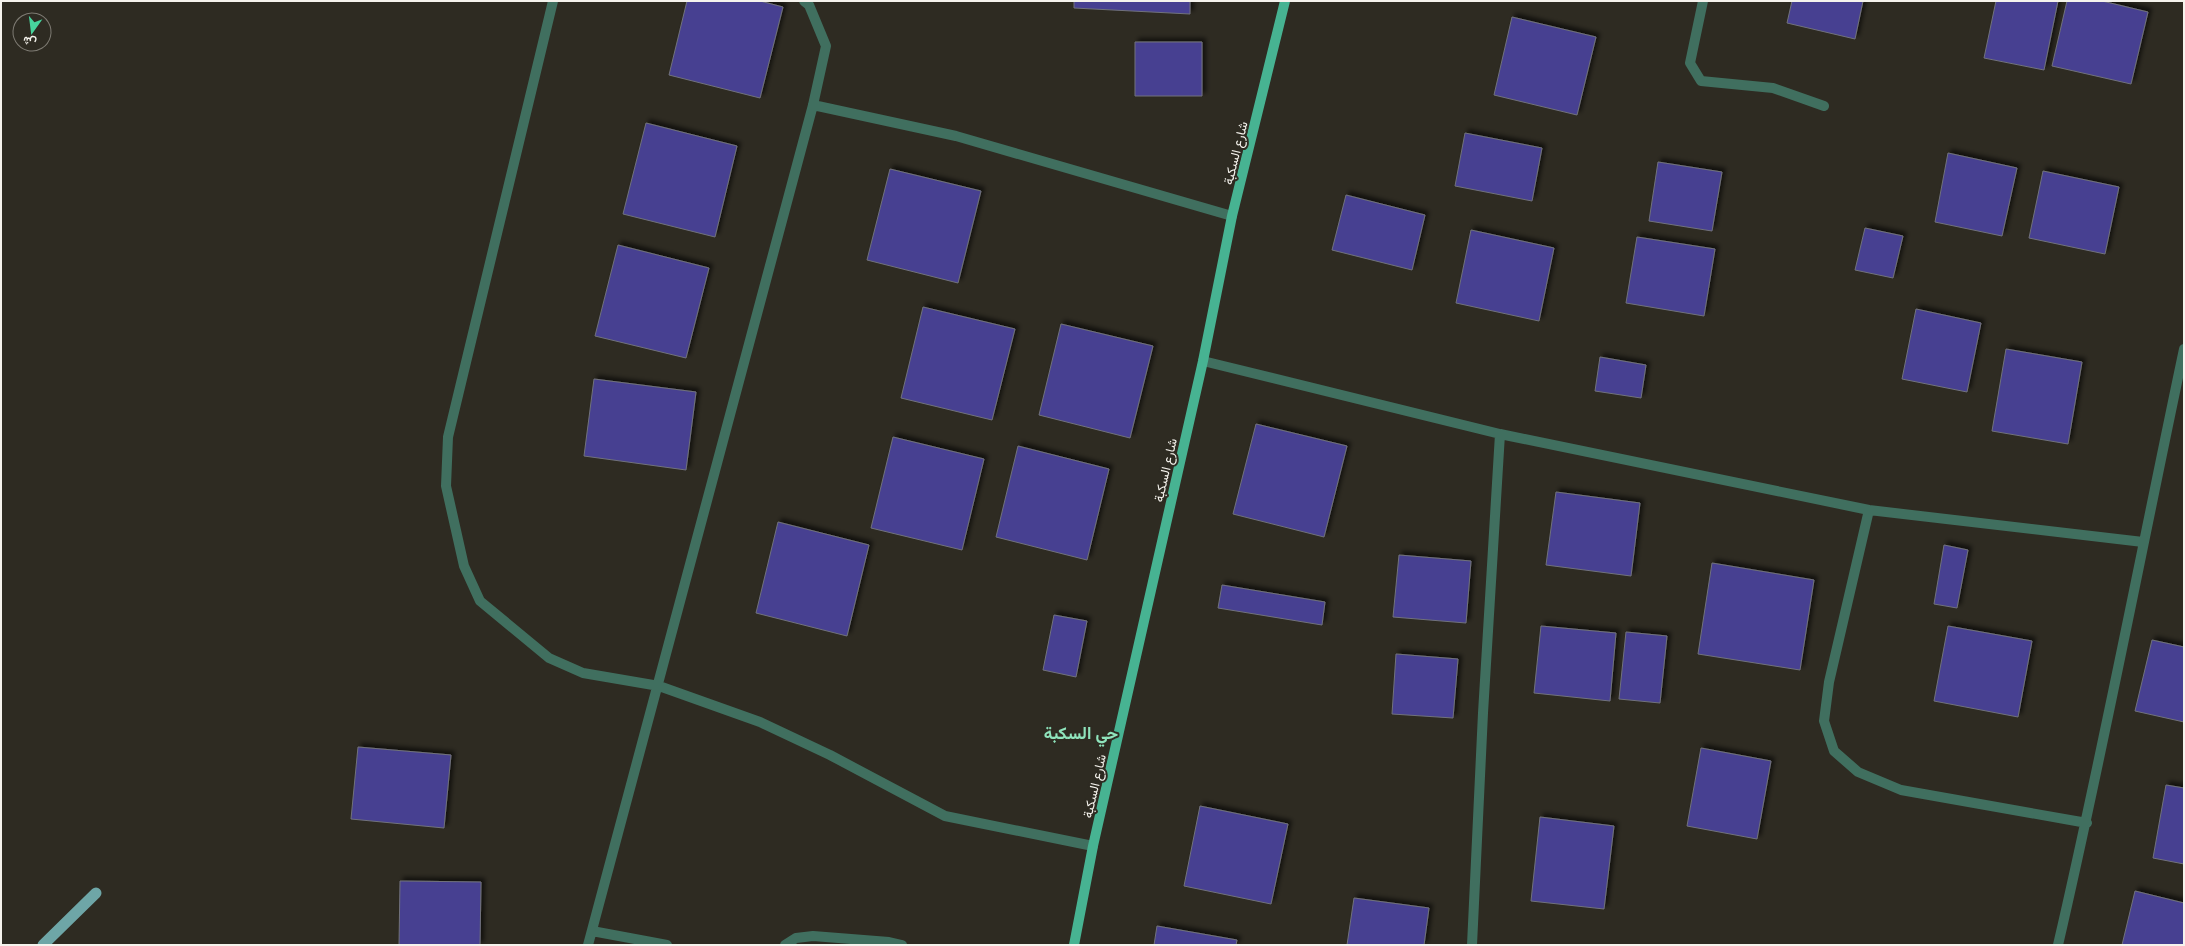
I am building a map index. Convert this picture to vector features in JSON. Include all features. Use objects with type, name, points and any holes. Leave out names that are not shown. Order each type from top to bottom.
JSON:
[{"type":"main road","name":"شارع السكبة","points":[[1074,945],[1093,846],[1203,361],[1232,216],[1285,1]]},
{"type":"street","points":[[553,1],[448,437],[446,486],[464,566],[480,601],[549,658],[583,673],[659,686],[767,725],[830,755],[945,816],[1093,846]]},
{"type":"street","points":[[588,945],[659,686],[813,105],[826,46],[809,5],[804,1]]},
{"type":"street","points":[[1703,1],[1690,63],[1701,81],[1773,88],[1824,106]]},
{"type":"street","points":[[813,105],[956,136],[1232,216]]},
{"type":"street","points":[[2058,945],[2086,823],[2184,349]]},
{"type":"street","points":[[1203,361],[1500,434],[1870,510],[2143,542]]},
{"type":"street","points":[[1472,945],[1483,713],[1500,434]]},
{"type":"street","points":[[1870,510],[1829,682],[1824,721],[1834,751],[1858,772],[1901,790],[2086,823]]},
{"type":"street","points":[[592,931],[667,945]]},
{"type":"street","points":[[785,945],[796,938],[812,936],[890,942],[902,945]]},
{"type":"building","points":[[687,1],[760,1],[783,7],[760,98],[669,75]]},
{"type":"building","points":[[1074,1],[1190,1],[1190,14],[1074,8]]},
{"type":"building","points":[[1792,1],[1863,1],[1855,39],[1787,23]]},
{"type":"building","points":[[1996,1],[2058,1],[2044,70],[1984,58]]},
{"type":"building","points":[[2067,1],[2102,1],[2148,12],[2131,84],[2052,66]]},
{"type":"building","points":[[1512,17],[1596,37],[1577,115],[1494,95]]},
{"type":"building","points":[[1135,42],[1202,42],[1202,96],[1135,96]]},
{"type":"building","points":[[646,123],[737,146],[715,237],[623,214]]},
{"type":"building","points":[[1465,133],[1542,148],[1532,201],[1455,186]]},
{"type":"building","points":[[1948,153],[2017,168],[2002,236],[1935,222]]},
{"type":"building","points":[[1658,162],[1722,172],[1712,231],[1649,221]]},
{"type":"building","points":[[890,169],[981,191],[958,283],[867,260]]},
{"type":"building","points":[[2043,171],[2119,187],[2105,254],[2029,238]]},
{"type":"building","points":[[1346,195],[1425,215],[1412,270],[1332,250]]},
{"type":"building","points":[[1865,228],[1903,236],[1893,278],[1855,270]]},
{"type":"building","points":[[1471,230],[1554,248],[1539,321],[1456,303]]},
{"type":"building","points":[[1637,237],[1715,249],[1704,316],[1626,303]]},
{"type":"building","points":[[618,245],[709,268],[686,358],[595,336]]},
{"type":"building","points":[[923,307],[1015,329],[992,420],[901,398]]},
{"type":"building","points":[[1916,309],[1981,323],[1967,392],[1902,379]]},
{"type":"building","points":[[1061,324],[1153,346],[1130,438],[1039,415]]},
{"type":"building","points":[[2006,349],[2082,362],[2068,444],[1992,431]]},
{"type":"building","points":[[1600,357],[1646,365],[1641,398],[1595,391]]},
{"type":"building","points":[[594,379],[696,392],[686,470],[584,456]]},
{"type":"building","points":[[1256,424],[1347,446],[1324,537],[1233,514]]},
{"type":"building","points":[[893,437],[984,459],[962,550],[871,528]]},
{"type":"building","points":[[1018,446],[1109,469],[1087,560],[996,537]]},
{"type":"building","points":[[1556,492],[1640,503],[1631,576],[1546,565]]},
{"type":"building","points":[[778,522],[869,545],[847,636],[756,613]]},
{"type":"building","points":[[1944,545],[1968,550],[1957,608],[1934,604]]},
{"type":"building","points":[[1399,555],[1471,561],[1466,623],[1393,617]]},
{"type":"building","points":[[1712,563],[1814,580],[1800,670],[1698,654]]},
{"type":"building","points":[[1222,585],[1325,602],[1322,625],[1218,608]]},
{"type":"building","points":[[1054,615],[1087,621],[1076,677],[1043,670]]},
{"type":"building","points":[[1541,626],[1616,633],[1610,701],[1534,693]]},
{"type":"building","points":[[1948,626],[2032,641],[2018,717],[1934,701]]},
{"type":"building","points":[[1626,632],[1667,636],[1660,703],[1619,699]]},
{"type":"building","points":[[2152,640],[2184,647],[2184,722],[2135,711]]},
{"type":"building","points":[[1396,654],[1458,659],[1453,718],[1392,714]]},
{"type":"building","points":[[358,747],[451,755],[444,828],[351,819]]},
{"type":"building","points":[[1701,748],[1771,761],[1757,839],[1687,826]]},
{"type":"building","points":[[2166,785],[2184,788],[2184,864],[2153,858]]},
{"type":"building","points":[[1200,806],[1288,824],[1271,904],[1184,886]]},
{"type":"building","points":[[1540,817],[1614,826],[1604,909],[1531,901]]},
{"type":"building","points":[[400,881],[481,882],[480,945],[399,945]]},
{"type":"building","points":[[2135,891],[2184,903],[2184,945],[2122,945]]},
{"type":"building","points":[[1354,898],[1429,908],[1424,945],[1347,945]]},
{"type":"building","points":[[1157,926],[1237,940],[1236,945],[1154,945]]},
{"type":"waterway","points":[[43,945],[96,893]]},
{"type":"district","name":"حي السكبة","points":[[1081,733]]}]
